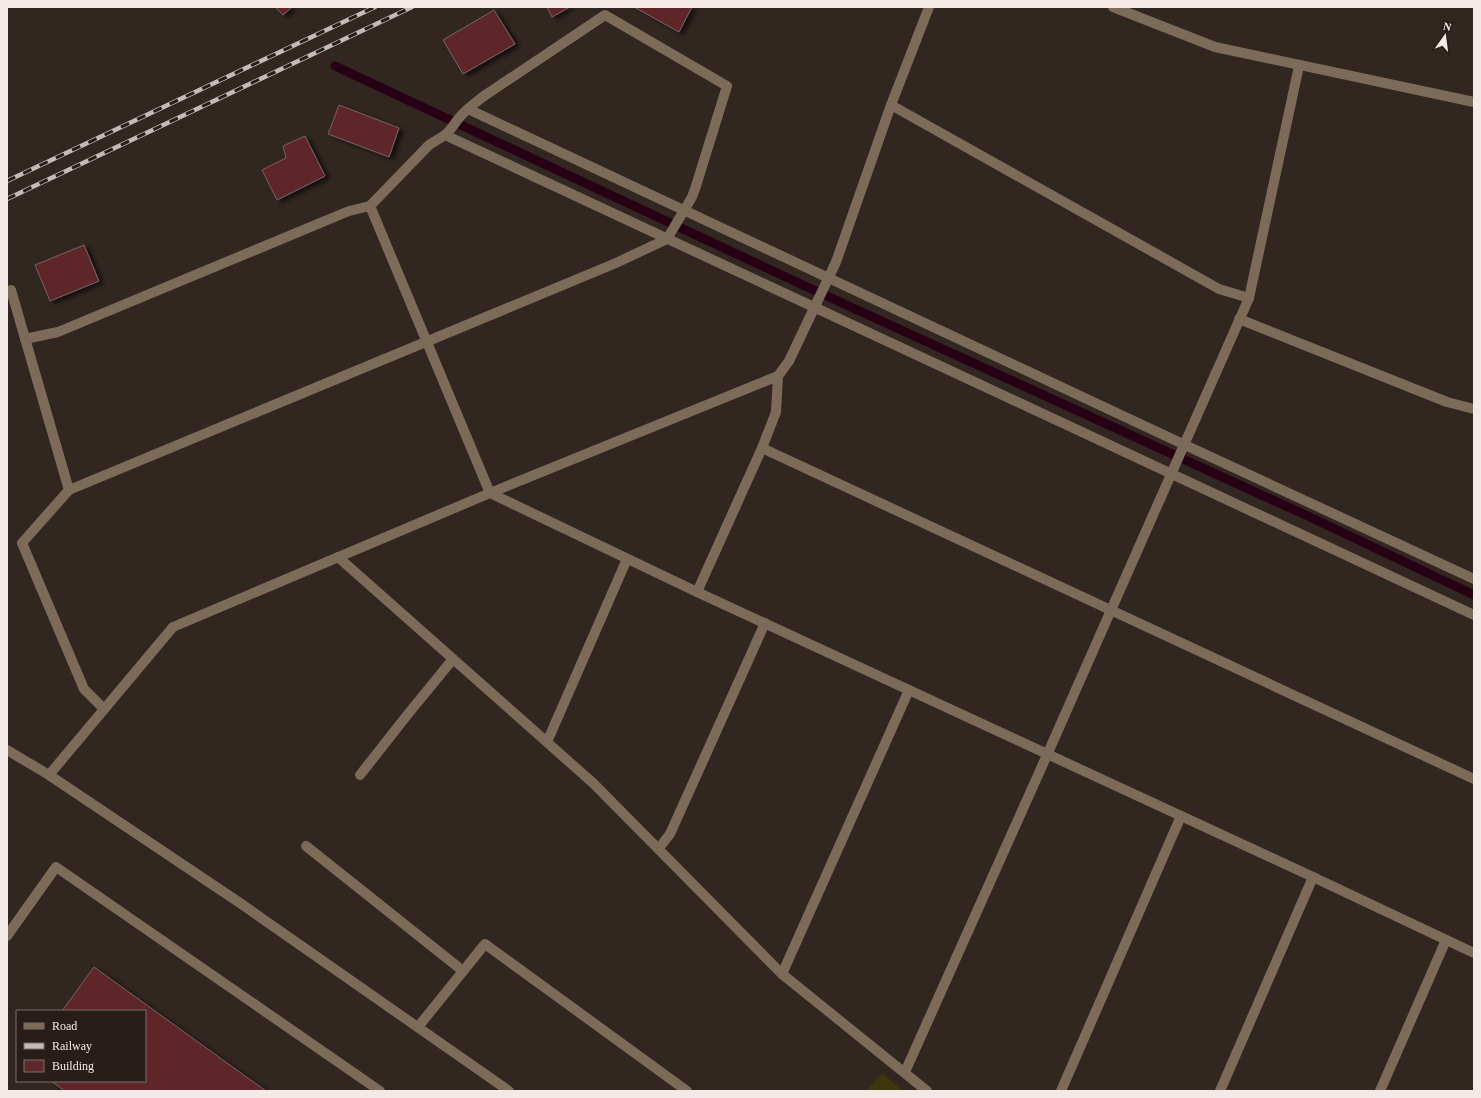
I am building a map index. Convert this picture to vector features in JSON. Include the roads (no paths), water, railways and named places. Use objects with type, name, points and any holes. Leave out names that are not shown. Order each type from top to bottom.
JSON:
[{"type":"street","points":[[49,775],[173,627],[338,557],[778,376],[789,361],[836,262],[891,105],[929,7]]},
{"type":"street","points":[[1113,7],[1215,47],[1474,102]]},
{"type":"street","points":[[25,339],[58,332],[349,211],[370,206],[429,145],[449,132],[459,118],[468,109],[484,96],[605,15],[727,86],[696,186],[682,214],[669,235],[616,263],[69,490],[22,543],[84,689],[104,709]]},
{"type":"street","points":[[905,1072],[1249,298],[1299,66]]},
{"type":"street","points":[[891,105],[1218,289],[1249,298]]},
{"type":"street","points":[[468,109],[682,214],[1183,448],[1474,578]]},
{"type":"street","points":[[449,132],[1174,469],[1474,615]]},
{"type":"street","points":[[370,206],[490,494],[697,592],[1474,953]]},
{"type":"street","points":[[7,292],[11,290],[69,490]]},
{"type":"street","points":[[1240,319],[1447,402],[1474,409]]},
{"type":"street","points":[[697,592],[762,448],[776,412],[778,376]]},
{"type":"street","points":[[762,448],[1474,779]]},
{"type":"street","points":[[338,557],[593,783],[782,974],[927,1091]]},
{"type":"street","points":[[547,742],[627,559]]},
{"type":"street","points":[[659,848],[670,834],[764,623]]},
{"type":"street","points":[[360,776],[453,659]]},
{"type":"street","points":[[782,974],[909,690]]},
{"type":"street","points":[[7,750],[49,775],[240,903],[509,1091]]},
{"type":"street","points":[[1061,1091],[1181,816]]},
{"type":"street","points":[[306,846],[464,971]]},
{"type":"street","points":[[7,936],[56,867],[380,1091]]},
{"type":"street","points":[[1220,1091],[1313,877]]},
{"type":"street","points":[[1380,1091],[1446,940]]},
{"type":"street","points":[[418,1027],[485,944],[687,1091]]},
{"type":"waterway","points":[[335,66],[805,286],[1312,518],[1474,595]]},
{"type":"railway","points":[[7,181],[375,7]]},
{"type":"railway","points":[[7,199],[412,7]]}]
